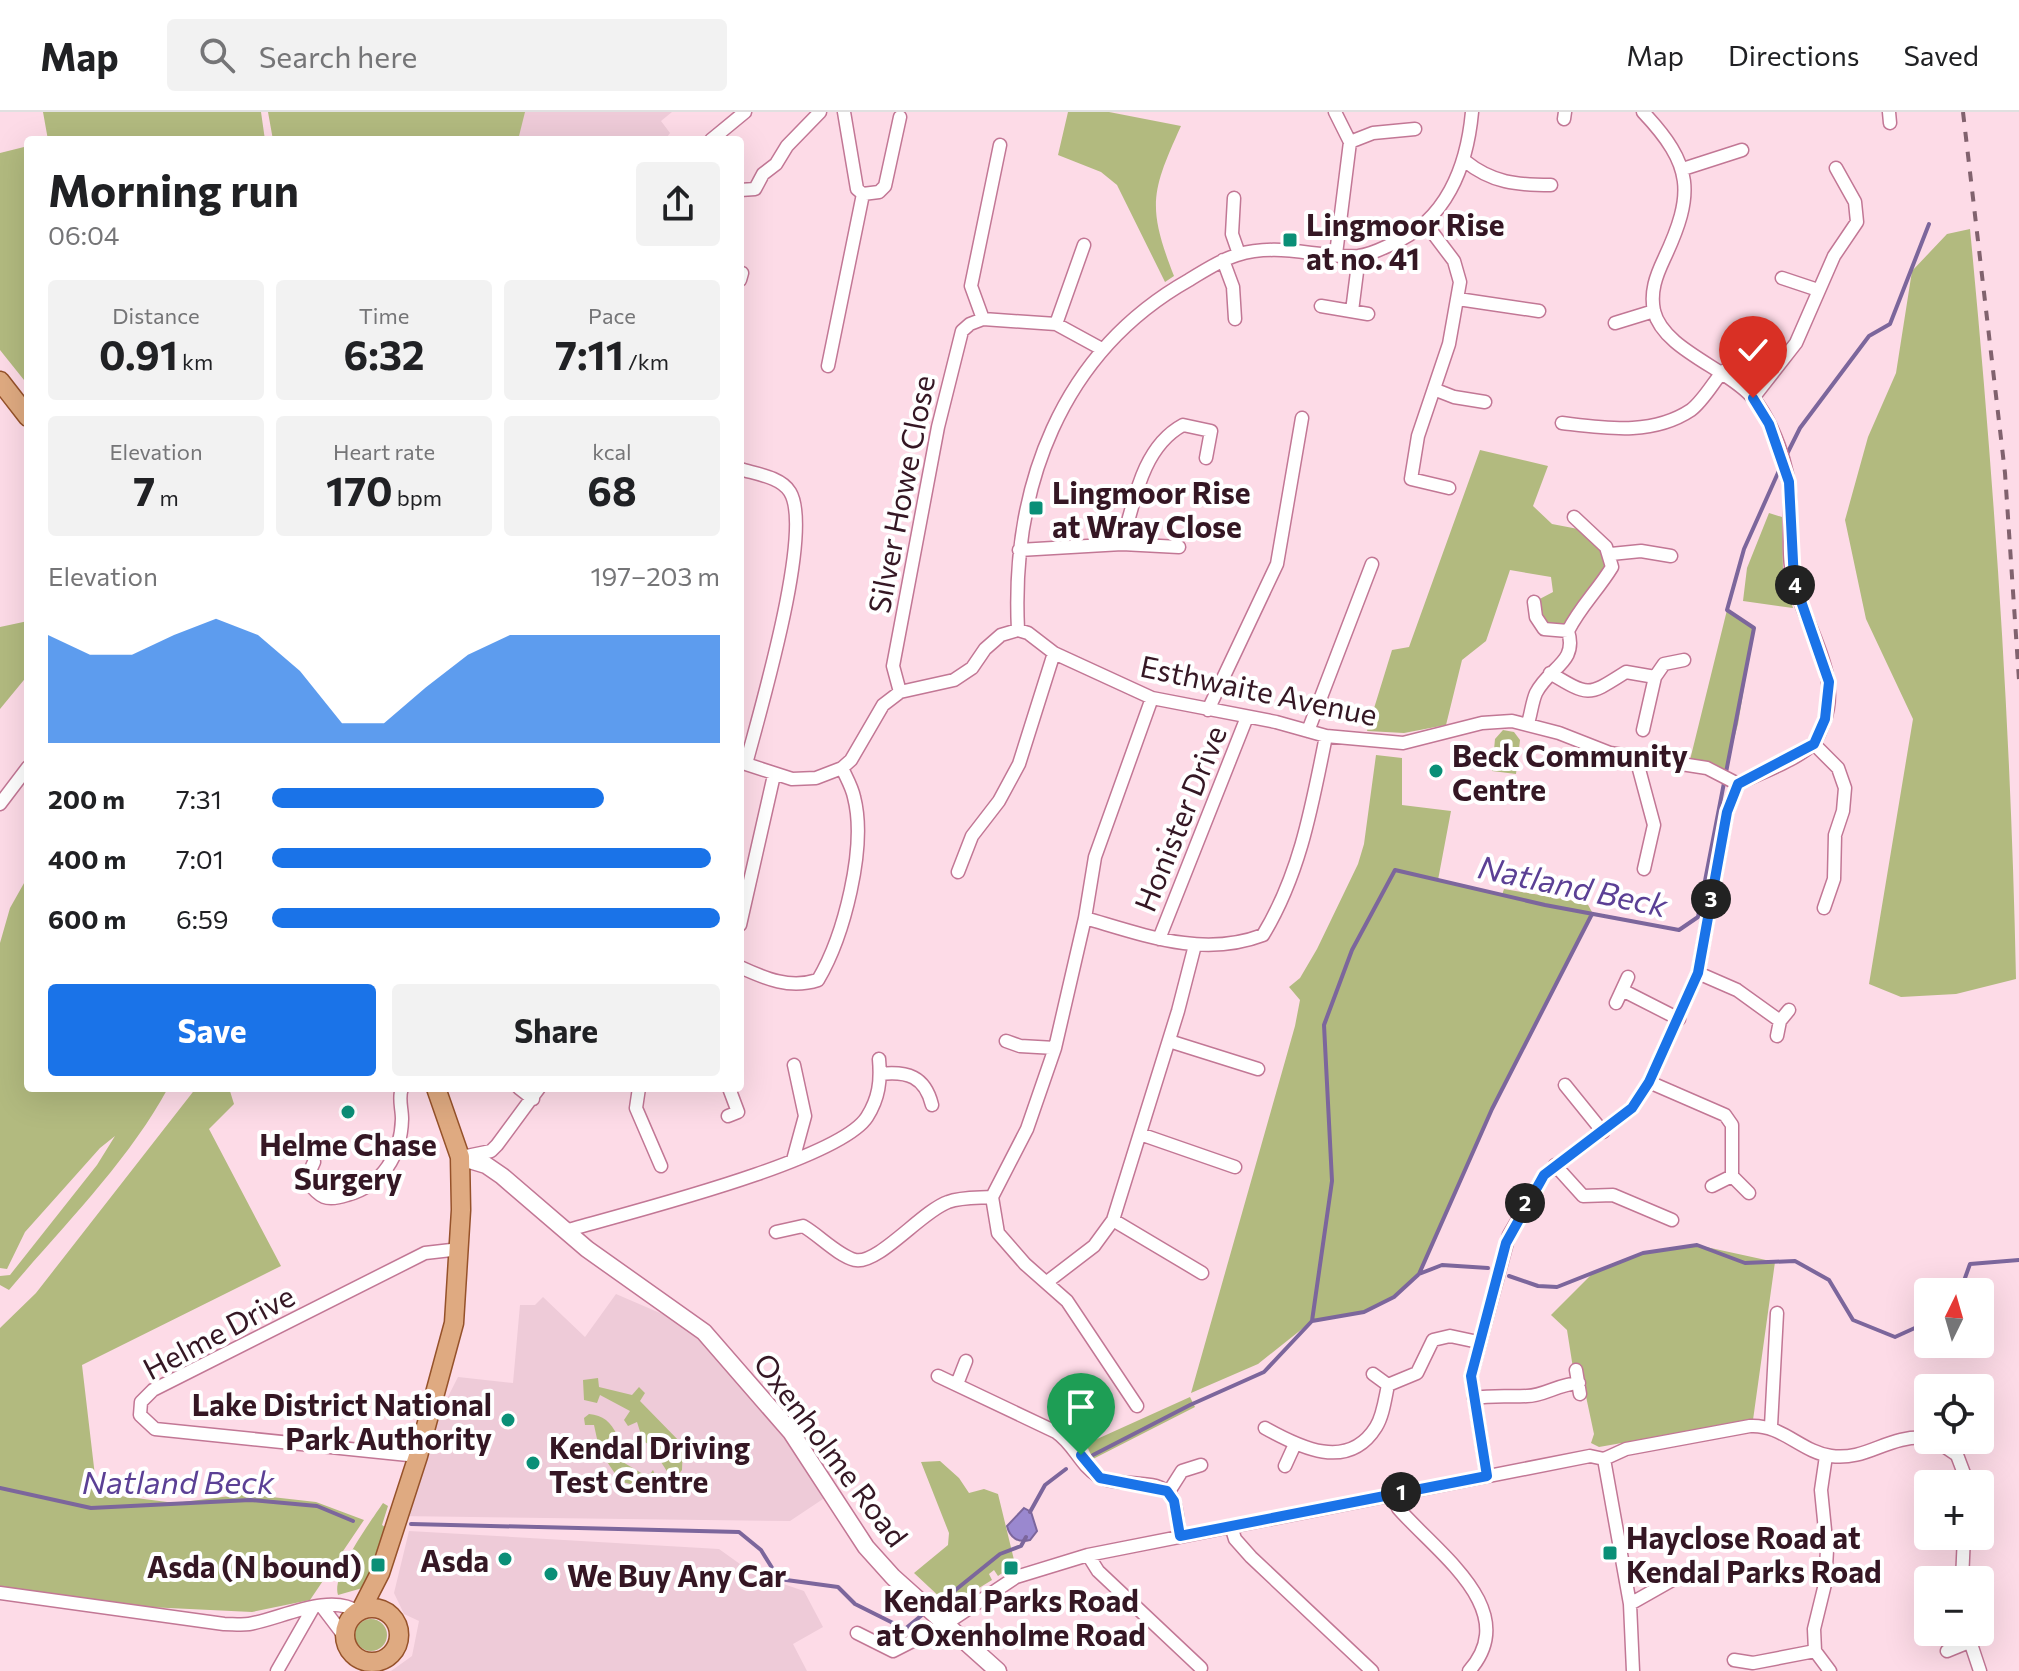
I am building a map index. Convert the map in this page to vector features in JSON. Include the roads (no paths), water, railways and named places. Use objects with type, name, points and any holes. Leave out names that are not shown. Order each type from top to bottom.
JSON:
[{"type":"main road","points":[[0,381],[24,412]]},
{"type":"main road","points":[[380,1573],[388,1613],[397,1625],[398,1640],[381,1665],[350,1654],[348,1623],[359,1611],[380,1573],[418,1456],[454,1323],[460,1249],[460,1157],[437,1092]]},
{"type":"main road","name":"Oxenholme Road","points":[[460,1157],[486,1165],[502,1176],[565,1231],[704,1332],[791,1432],[866,1547],[944,1625],[998,1671]]},
{"type":"main road","points":[[359,1611],[375,1608],[388,1613]]},
{"type":"street","points":[[716,136],[745,112]]},
{"type":"street","points":[[744,190],[755,189],[763,174],[776,164],[787,146],[820,112]]},
{"type":"street","points":[[844,112],[857,189],[863,194],[879,192],[885,186],[900,117]]},
{"type":"street","points":[[1335,112],[1350,142],[1336,254]]},
{"type":"street","points":[[744,763],[792,779],[816,778],[842,768],[851,760],[883,705],[900,692],[954,680],[972,668],[985,649],[1001,635],[1018,630],[1019,550],[1026,505],[1046,447],[1071,394],[1100,348],[1128,321],[1173,289],[1239,254],[1277,249],[1359,256],[1403,240],[1426,224],[1445,200],[1465,161],[1472,112]]},
{"type":"street","points":[[1487,1476],[1471,1376],[1509,1235],[1535,1185],[1555,1165],[1632,1108],[1649,1082],[1698,973],[1734,782],[1814,744],[1825,719],[1829,682],[1794,581],[1790,497],[1778,448],[1753,398],[1723,371],[1670,337],[1654,311],[1656,277],[1683,212],[1683,169],[1670,140],[1643,112]]},
{"type":"street","points":[[1350,142],[1373,133],[1415,129]]},
{"type":"street","points":[[1000,145],[972,276],[974,298],[983,319],[1056,324],[1100,348]]},
{"type":"street","points":[[1683,169],[1742,150]]},
{"type":"street","points":[[1465,161],[1483,176],[1504,182],[1551,185]]},
{"type":"street","points":[[1753,398],[1796,343],[1834,256],[1857,222],[1855,202],[1836,168]]},
{"type":"street","points":[[828,366],[863,194]]},
{"type":"street","points":[[1234,198],[1232,234],[1239,254]]},
{"type":"street","points":[[1426,224],[1454,261],[1460,282],[1436,390],[1418,436],[1411,479],[1449,488]]},
{"type":"street","points":[[1056,324],[1084,245]]},
{"type":"street","points":[[1352,311],[1359,256]]},
{"type":"street","points":[[1223,260],[1233,287],[1235,319]]},
{"type":"street","points":[[1782,278],[1818,290]]},
{"type":"street","points":[[1458,299],[1539,311]]},
{"type":"street","points":[[1321,306],[1368,314]]},
{"type":"street","points":[[1615,323],[1654,311]]},
{"type":"street","name":"Silver Howe Close","points":[[900,692],[893,666],[938,427],[962,331],[976,320],[983,319]]},
{"type":"street","points":[[1562,423],[1640,428],[1672,419],[1693,408],[1723,371]]},
{"type":"street","points":[[1436,390],[1454,397],[1485,402]]},
{"type":"street","points":[[1576,425],[1577,410]]},
{"type":"street","points":[[1208,710],[1277,564],[1302,418]]},
{"type":"street","points":[[1122,544],[1147,464],[1167,433],[1183,425],[1211,431],[1206,458]]},
{"type":"street","points":[[744,470],[775,480],[788,489],[797,508],[798,530],[774,652],[744,759]]},
{"type":"street","points":[[1528,723],[1536,693],[1550,673],[1566,661],[1572,644],[1568,631],[1581,606],[1597,591],[1612,567],[1611,554],[1594,533],[1574,517]]},
{"type":"street","points":[[1019,550],[1122,544],[1179,547]]},
{"type":"street","points":[[1611,554],[1641,551],[1671,556]]},
{"type":"street","points":[[1308,731],[1372,564]]},
{"type":"street","points":[[1534,602],[1544,629],[1568,631]]},
{"type":"street","name":"Esthwaite Avenue","points":[[1018,630],[1028,633],[1054,653],[1152,698],[1326,736],[1403,743],[1482,723],[1528,723],[1610,753],[1677,762],[1734,782]]},
{"type":"street","points":[[958,872],[972,836],[999,801],[1019,764],[1054,653]]},
{"type":"street","points":[[1643,730],[1655,677],[1664,664],[1684,660]]},
{"type":"street","points":[[1550,673],[1579,690],[1600,691],[1626,672],[1655,677]]},
{"type":"street","points":[[1137,1406],[1082,1320],[998,1233],[992,1197],[1027,1129],[1055,1048],[1085,918],[1095,857],[1152,698]]},
{"type":"street","name":"Honister Drive","points":[[1159,939],[1247,717]]},
{"type":"street","points":[[1085,918],[1159,939],[1195,945],[1221,947],[1263,935],[1279,909],[1308,831],[1326,736]]},
{"type":"street","points":[[1814,744],[1838,768],[1845,788],[1843,811],[1835,835],[1834,879],[1824,908]]},
{"type":"street","points":[[1636,758],[1654,825],[1644,869]]},
{"type":"street","points":[[744,969],[768,979],[800,986],[818,980],[829,961],[857,851],[854,796],[842,768]]},
{"type":"street","points":[[0,804],[24,772]]},
{"type":"street","points":[[744,908],[774,775]]},
{"type":"street","points":[[744,862],[754,864]]},
{"type":"street","points":[[1047,1282],[1094,1246],[1113,1220],[1169,1041],[1195,945]]},
{"type":"street","points":[[1698,973],[1737,990],[1780,1021]]},
{"type":"street","points":[[1616,1003],[1628,977]]},
{"type":"street","points":[[1622,990],[1679,1019]]},
{"type":"street","points":[[1777,1036],[1780,1021],[1789,1010]]},
{"type":"street","points":[[1006,1041],[1020,1046],[1055,1048]]},
{"type":"street","points":[[1169,1041],[1258,1069]]},
{"type":"street","points":[[565,1231],[793,1160],[843,1138],[866,1119],[881,1086],[879,1059]]},
{"type":"street","points":[[793,1160],[805,1116],[794,1065]]},
{"type":"street","points":[[880,1074],[911,1075],[922,1082],[932,1105]]},
{"type":"street","points":[[1649,1082],[1691,1104],[1725,1115],[1732,1125],[1732,1176],[1749,1193]]},
{"type":"street","points":[[1565,1085],[1603,1132]]},
{"type":"street","points":[[314,1162],[307,1171],[306,1180],[318,1195],[330,1200],[354,1193],[381,1178],[398,1144],[402,1092]]},
{"type":"street","points":[[638,1092],[636,1108],[655,1160]]},
{"type":"street","points":[[730,1092],[737,1117]]},
{"type":"street","points":[[460,1157],[491,1151],[536,1093]]},
{"type":"street","points":[[1140,1134],[1235,1167]]},
{"type":"street","points":[[1555,1165],[1583,1196],[1613,1195],[1672,1220]]},
{"type":"street","points":[[1712,1186],[1732,1176]]},
{"type":"street","points":[[776,1232],[803,1226],[842,1254],[856,1260],[871,1259],[928,1212],[950,1201],[992,1197]]},
{"type":"street","points":[[1113,1220],[1202,1273]]},
{"type":"street","name":"Helme Drive","points":[[418,1456],[165,1431],[146,1424],[140,1415],[141,1402],[153,1390],[425,1253],[460,1249]]},
{"type":"street","points":[[1771,1426],[1777,1313]]},
{"type":"street","points":[[1388,1385],[1417,1373],[1433,1340],[1450,1336],[1478,1342]]},
{"type":"street","points":[[957,1384],[966,1361]]},
{"type":"street","points":[[1373,1374],[1388,1385]]},
{"type":"street","points":[[938,1376],[1056,1432],[1070,1442],[1087,1467],[1100,1478],[1156,1486],[1168,1493],[1174,1501],[1180,1536]]},
{"type":"street","points":[[1474,1398],[1504,1394],[1529,1396],[1556,1385],[1578,1382]]},
{"type":"street","points":[[1265,1428],[1295,1444],[1323,1453],[1337,1452],[1359,1443],[1376,1428],[1388,1385]]},
{"type":"street","points":[[857,1633],[893,1651],[944,1625],[1016,1577],[1088,1555],[1590,1456],[1604,1459],[1626,1449],[1750,1426],[1771,1426],[1826,1456],[1864,1454],[1906,1436],[1914,1437]]},
{"type":"street","points":[[1285,1466],[1295,1444]]},
{"type":"street","points":[[1826,1456],[1821,1490],[1827,1550],[1825,1584],[1814,1629],[1815,1651],[1830,1671]]},
{"type":"street","points":[[1604,1459],[1630,1604],[1633,1671]]},
{"type":"street","points":[[1168,1493],[1182,1471],[1201,1465]]},
{"type":"street","points":[[1393,1493],[1398,1508],[1474,1591],[1486,1611],[1487,1647],[1469,1671]]},
{"type":"street","points":[[1231,1526],[1235,1539],[1251,1557],[1369,1670]]},
{"type":"street","points":[[1088,1555],[1098,1571],[1203,1666]]},
{"type":"street","points":[[1630,1604],[1690,1570]]},
{"type":"street","points":[[0,1593],[224,1624],[248,1624],[318,1608],[350,1606],[359,1611]]},
{"type":"street","points":[[318,1608],[350,1654]]},
{"type":"street","points":[[277,1671],[318,1608]]},
{"type":"street","points":[[1947,1651],[1954,1646]]},
{"type":"street","points":[[1971,1646],[1980,1671]]},
{"type":"street","points":[[1734,1660],[1753,1663],[1815,1651]]},
{"type":"waterway","name":"Natland Beck","points":[[1786,456],[1800,428],[1869,336],[1890,324],[1929,224]]},
{"type":"waterway","name":"Natland Beck","points":[[1093,1455],[1190,1405],[1264,1372],[1312,1321],[1332,1181],[1324,1025],[1352,950],[1395,870],[1545,905],[1679,930],[1698,917],[1754,628],[1727,610],[1744,549],[1782,464]]},
{"type":"waterway","points":[[1419,1274],[1492,1109],[1592,914]]},
{"type":"waterway","points":[[1509,1276],[1538,1286],[1557,1287],[1643,1253],[1697,1245],[1745,1263],[1795,1261],[1829,1280],[1853,1320],[1895,1337],[1914,1328]]},
{"type":"waterway","points":[[1965,1278],[1970,1264],[2019,1260]]},
{"type":"waterway","points":[[1312,1321],[1364,1312],[1394,1297],[1419,1274],[1442,1265],[1488,1268]]},
{"type":"waterway","name":"Natland Beck","points":[[1030,1512],[1045,1485],[1066,1469]]},
{"type":"waterway","name":"Natland Beck","points":[[0,1488],[91,1508],[250,1500],[317,1506],[353,1521]]},
{"type":"waterway","name":"Natland Beck","points":[[411,1524],[739,1532],[761,1550],[779,1579],[838,1587],[855,1604],[905,1629],[922,1615]]},
{"type":"waterway","name":"Natland Beck","points":[[943,1600],[1000,1554],[1021,1546],[1026,1537]]},
{"type":"railway","points":[[1963,112],[2005,473],[2019,680]]},
{"type":"place","name":"Lingmoor Rise at no. 41","points":[[1290,240]]},
{"type":"place","name":"Lingmoor Rise at Wray Close","points":[[1036,508]]},
{"type":"place","name":"Beck Community Centre","points":[[1436,771]]},
{"type":"place","name":"Helme Chase Surgery","points":[[348,1112]]},
{"type":"place","name":"Lake District National Park Authority","points":[[508,1420]]},
{"type":"place","name":"Kendal Driving Test Centre","points":[[533,1463]]},
{"type":"place","name":"Hayclose Road at Kendal Parks Road","points":[[1610,1553]]},
{"type":"place","name":"Asda","points":[[505,1559]]},
{"type":"place","name":"Asda (N bound)","points":[[378,1565]]},
{"type":"place","name":"Kendal Parks Road at Oxenholme Road","points":[[1011,1568]]},
{"type":"place","name":"We Buy Any Car","points":[[551,1574]]}]
